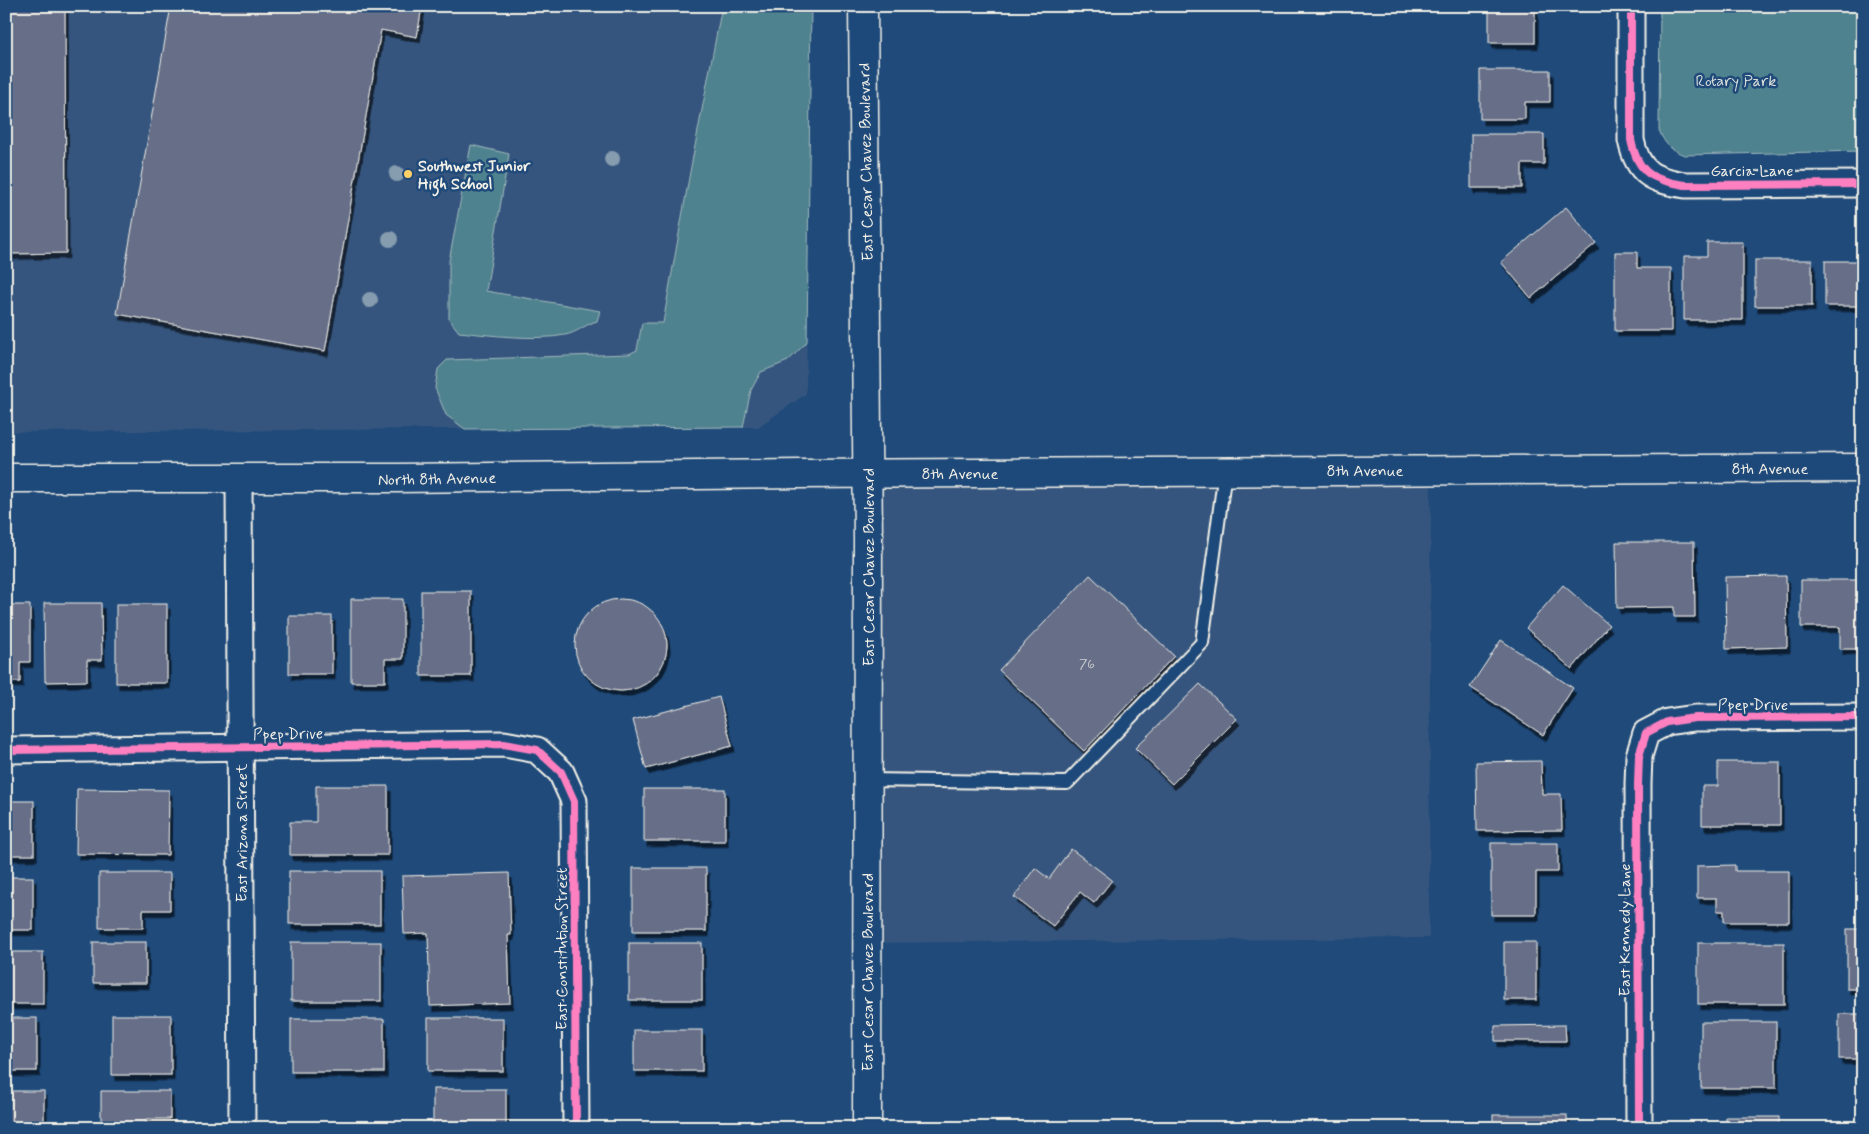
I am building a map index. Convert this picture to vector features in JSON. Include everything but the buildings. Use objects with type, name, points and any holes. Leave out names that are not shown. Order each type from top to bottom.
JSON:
[{"type":"main road","name":"East Cesar Chavez Boulevard","points":[[863,6],[868,473],[867,1128]]},
{"type":"main road","name":"8th Avenue","points":[[868,473],[1863,468]]},
{"type":"main road","name":"North 8th Avenue","points":[[6,478],[239,479],[868,473]]},
{"type":"street","name":"Garcia Lane","points":[[1631,6],[1631,140],[1635,157],[1645,171],[1663,182],[1685,184],[1863,184]]},
{"type":"street","name":"East Arizona Street","points":[[239,479],[242,1128]]},
{"type":"street","name":"Ppep Drive","points":[[1646,733],[1667,722],[1694,718],[1863,717]]},
{"type":"street","name":"East Kennedy Lane","points":[[1639,1128],[1638,784],[1639,756],[1646,733]]},
{"type":"street","name":"Ppep Drive","points":[[6,750],[504,744],[537,750],[561,772]]},
{"type":"street","name":"East Constitution Street","points":[[561,772],[574,800],[576,1128]]},
{"type":"lane","points":[[867,780],[1067,783],[1202,643],[1226,471]]},
{"type":"shaded area","name":"Southwest Junior High School","points":[[6,6],[811,6],[806,394],[758,427],[6,432]]},
{"type":"shaded area","points":[[1431,470],[1429,938],[870,943],[868,473]]},
{"type":"green space","points":[[722,6],[811,6],[807,342],[788,361],[761,372],[751,390],[743,427],[465,429],[446,415],[435,388],[438,369],[447,360],[629,354],[637,350],[642,323],[663,323]]},
{"type":"green space","name":"Rotary Park","points":[[1660,6],[1863,6],[1863,151],[1684,155],[1672,148],[1663,139],[1659,130]]},
{"type":"green space","points":[[471,145],[509,154],[486,291],[600,311],[597,321],[565,335],[527,337],[459,332],[449,319],[449,261]]},
{"type":"cycle path","points":[[1631,6],[1631,140],[1638,161],[1649,173],[1664,181],[1685,185],[1863,184]]},
{"type":"cycle path","points":[[1639,1128],[1638,784],[1639,756],[1646,733],[1667,722],[1695,718],[1863,717]]},
{"type":"cycle path","points":[[6,750],[504,744],[537,750],[561,772],[574,801],[576,1128]]},
{"type":"place","name":"Southwest Junior High School","points":[[408,174]]}]
